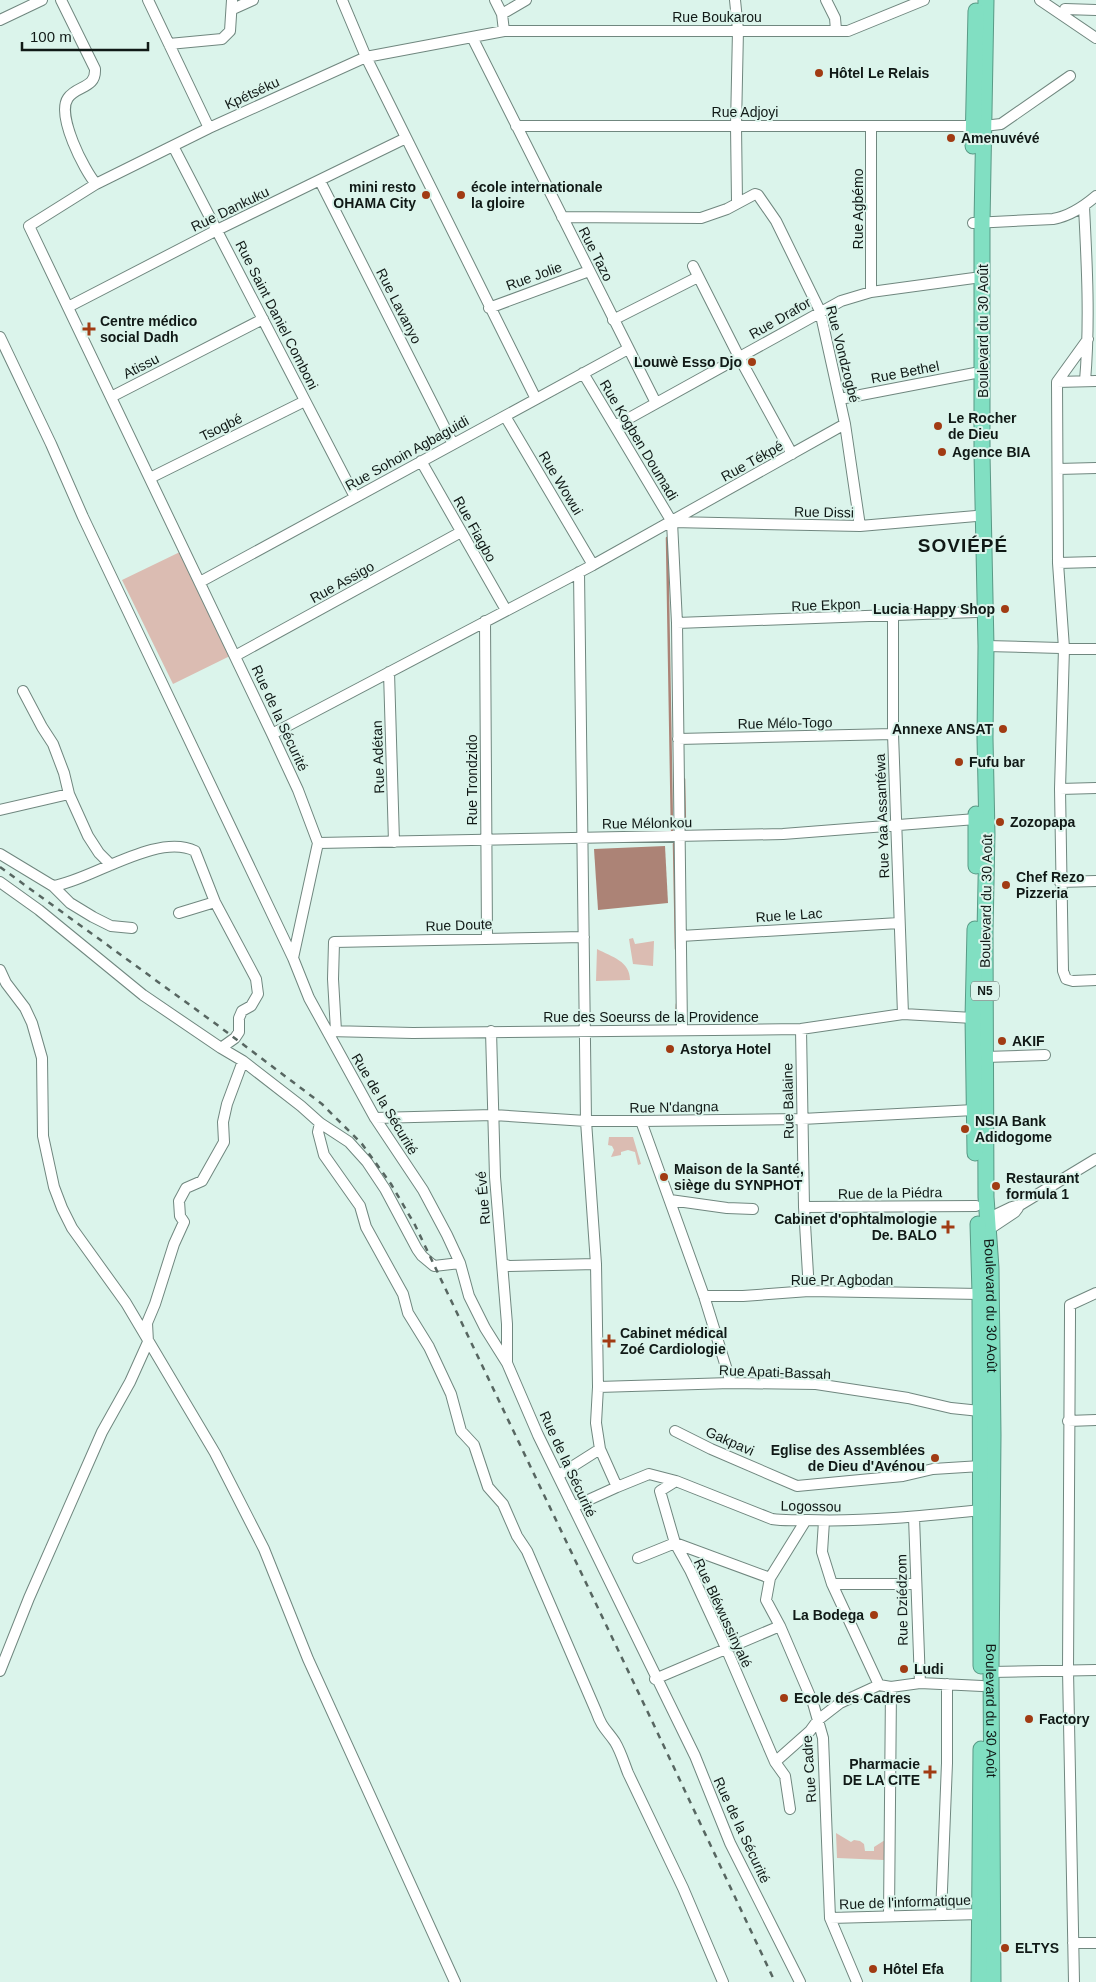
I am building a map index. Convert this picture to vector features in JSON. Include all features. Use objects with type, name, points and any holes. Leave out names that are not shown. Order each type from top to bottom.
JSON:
[{"type":"highway","name":"Boulevard du 30 Août","points":[[976,0],[979,126]]},
{"type":"highway","name":"Boulevard du 30 Août","points":[[981,646],[976,612],[974,278],[979,126],[986,0]]},
{"type":"highway","name":"Boulevard du 30 Août","points":[[977,223],[982,454],[981,646],[985,738],[973,1018],[974,1110],[981,1222],[991,1268],[993,1435],[980,1982]]},
{"type":"highway","name":"Boulevard du 30 Août","points":[[981,819],[985,1057],[980,1294],[981,1510],[987,1679],[993,1982]]},
{"type":"street","points":[[0,20],[42,0]]},
{"type":"street","points":[[61,0],[95,70],[95,75],[90,85],[69,97],[65,104],[72,144],[96,184]]},
{"type":"street","points":[[148,0],[209,128]]},
{"type":"street","points":[[169,44],[222,39],[230,32],[233,5],[253,0]]},
{"type":"street","points":[[342,0],[366,56],[489,308],[536,399]]},
{"type":"street","points":[[495,0],[502,14],[504,31]]},
{"type":"street","points":[[502,14],[526,0]]},
{"type":"street","points":[[562,217],[701,218],[726,209],[737,202],[738,30],[735,0]]},
{"type":"street","points":[[826,0],[834,18],[836,30]]},
{"type":"street","name":"Rue Boukarou","points":[[504,31],[848,31],[924,0]]},
{"type":"street","points":[[1040,0],[1064,8],[1096,10]]},
{"type":"street","points":[[1064,8],[1096,38]]},
{"type":"street","name":"Kpétséku","points":[[29,226],[96,184],[209,128],[366,56],[504,31]]},
{"type":"street","name":"Rue Tazo","points":[[472,37],[656,403]]},
{"type":"street","name":"Rue Adjoyi","points":[[516,126],[979,126],[1001,124],[1070,76]]},
{"type":"street","name":"Rue Agbémo","points":[[871,126],[872,292]]},
{"type":"street","name":"Rue Dankuku","points":[[68,307],[217,230],[406,138]]},
{"type":"street","name":"Rue Saint Daniel Comboni","points":[[173,146],[355,497]]},
{"type":"street","name":"Rue Lavanyo","points":[[320,180],[453,444]]},
{"type":"street","name":"Rue Vondzogbé","points":[[737,202],[755,194],[758,195],[776,221],[820,311],[845,424],[860,526]]},
{"type":"street","points":[[977,223],[1053,220],[1084,207],[1096,196]]},
{"type":"street","points":[[1084,207],[1092,286],[1085,381]]},
{"type":"street","name":"Rue de la Sécurité","points":[[29,226],[272,734],[298,790],[318,843]]},
{"type":"street","points":[[693,266],[739,357],[792,454]]},
{"type":"street","name":"Rue Jolie","points":[[489,308],[589,271]]},
{"type":"street","points":[[613,320],[698,277]]},
{"type":"street","name":"Rue Drafor","points":[[615,426],[820,311],[855,295],[974,278]]},
{"type":"street","name":"Atissu","points":[[111,397],[263,319]]},
{"type":"street","name":"Rue de la Sécurité","points":[[0,337],[51,444],[83,517],[293,958],[309,998],[332,1031],[348,1071],[375,1118],[423,1190],[460,1263],[469,1296],[485,1328],[507,1362],[538,1435],[694,1756],[730,1843],[800,1982]]},
{"type":"street","points":[[1088,339],[1057,382],[1058,563],[1064,648],[1060,789],[1060,882],[1063,971],[1066,978],[1073,981],[1096,980]]},
{"type":"street","name":"Rue Sohoin Agbaguidi","points":[[200,582],[628,349]]},
{"type":"street","name":"Rue Kogben Doumadi","points":[[583,373],[672,522]]},
{"type":"street","name":"Rue Bethel","points":[[840,399],[975,373]]},
{"type":"street","points":[[1057,382],[1096,381]]},
{"type":"street","name":"Tsogbé","points":[[150,478],[305,401]]},
{"type":"street","name":"Rue Wowui","points":[[505,416],[593,565]]},
{"type":"street","name":"Rue Tékpé","points":[[272,734],[593,565],[845,424]]},
{"type":"street","name":"Rue Fiagbo","points":[[421,461],[506,610]]},
{"type":"street","points":[[1058,469],[1096,468]]},
{"type":"street","name":"Rue Dissi","points":[[672,522],[860,526],[976,516]]},
{"type":"street","points":[[672,522],[677,623],[682,1030]]},
{"type":"street","name":"Rue Assigo","points":[[235,656],[461,532]]},
{"type":"street","points":[[1058,563],[1096,562]]},
{"type":"street","points":[[573,1507],[617,1487],[600,1449],[596,1423],[598,1388],[596,1264],[586,1121],[579,572]]},
{"type":"street","name":"Rue Ekpon","points":[[677,623],[976,612]]},
{"type":"street","name":"Rue Yaa Assantéwa","points":[[893,616],[892,734],[903,1014]]},
{"type":"street","name":"Rue Trondzido","points":[[485,621],[487,938]]},
{"type":"street","points":[[981,646],[1096,649]]},
{"type":"street","name":"Rue Adétan","points":[[389,672],[394,842]]},
{"type":"street","points":[[23,691],[42,728],[53,744],[64,773],[69,794],[88,836],[99,853],[111,865]]},
{"type":"street","name":"Rue Mélo-Togo","points":[[678,740],[892,734]]},
{"type":"street","points":[[1060,789],[1096,788]]},
{"type":"street","points":[[1,809],[69,794]]},
{"type":"street","name":"Rue Mélonkou","points":[[318,843],[784,834],[981,819]]},
{"type":"street","points":[[293,958],[318,843]]},
{"type":"street","points":[[53,886],[61,885],[140,852],[173,847],[187,847],[195,851],[215,902],[256,979],[258,994],[251,1006],[242,1010],[239,1018],[239,1032],[235,1038],[220,1048]]},
{"type":"street","points":[[0,854],[53,886],[70,903],[93,917],[111,926],[132,928]]},
{"type":"street","points":[[1060,882],[1096,881]]},
{"type":"street","points":[[0,882],[39,910],[143,995],[220,1048],[243,1061],[320,1123],[349,1142],[367,1162],[386,1189],[422,1256],[434,1266],[460,1263]]},
{"type":"street","points":[[179,913],[215,902]]},
{"type":"street","name":"Rue le Lac","points":[[680,936],[899,922]]},
{"type":"street","name":"Rue Doute","points":[[332,1031],[334,942],[584,937]]},
{"type":"street","points":[[0,970],[6,983],[25,1008],[32,1023],[42,1058],[43,1136],[54,1187],[62,1208],[72,1228],[126,1303],[214,1453],[264,1549],[308,1659],[455,1982]]},
{"type":"street","name":"Rue des Soeurss de la Providence","points":[[332,1031],[413,1033],[802,1029],[903,1014],[973,1018]]},
{"type":"street","name":"Rue Balaine","points":[[802,1029],[804,1207],[809,1292]]},
{"type":"street","name":"Rue Évé","points":[[491,1031],[495,1177],[507,1324],[507,1362]]},
{"type":"street","points":[[985,1057],[1045,1055]]},
{"type":"street","points":[[0,1671],[29,1598],[102,1432],[130,1382],[148,1342],[147,1323],[174,1244],[184,1222],[180,1216],[179,1201],[186,1188],[202,1181],[224,1142],[223,1122],[227,1104],[243,1061]]},
{"type":"street","name":"Rue N'dangna","points":[[375,1118],[493,1115],[586,1121],[802,1119],[974,1110]]},
{"type":"street","points":[[641,1121],[704,1296],[731,1383]]},
{"type":"street","points":[[320,1123],[318,1132],[324,1155],[360,1206],[366,1227],[403,1294],[408,1313],[429,1348],[451,1394],[461,1431],[474,1445],[488,1487],[503,1504],[517,1536],[527,1551],[601,1726],[614,1741],[621,1753],[628,1773],[683,1888],[723,1982]]},
{"type":"street","points":[[981,1222],[1014,1212],[1020,1205],[1096,1159]]},
{"type":"street","points":[[670,1200],[727,1208],[753,1209]]},
{"type":"street","name":"Rue de la Piédra","points":[[804,1207],[981,1222]]},
{"type":"street","points":[[503,1264],[509,1266],[596,1264]]},
{"type":"street","name":"Rue Pr Agbodan","points":[[704,1296],[809,1292],[980,1294]]},
{"type":"street","points":[[1074,1982],[1068,1670],[1070,1305],[1096,1293]]},
{"type":"street","name":"Rue Apati-Bassah","points":[[598,1388],[731,1383],[816,1384],[908,1398],[951,1408],[980,1411]]},
{"type":"street","points":[[1068,1421],[1096,1420]]},
{"type":"street","name":"Gakpavi","points":[[675,1430],[711,1449],[797,1486],[903,1476],[933,1469],[981,1466]]},
{"type":"street","points":[[558,1476],[600,1449]]},
{"type":"street","name":"Logossou","points":[[617,1487],[649,1474],[676,1480],[772,1519],[784,1521],[914,1517],[981,1510]]},
{"type":"street","name":"Rue Bléwussinyalé","points":[[676,1480],[660,1491],[675,1543],[690,1570],[726,1648],[774,1762],[786,1776],[790,1809]]},
{"type":"street","name":"Rue Dziédzom","points":[[914,1517],[920,1683]]},
{"type":"street","name":"Rue Cadre","points":[[806,1520],[770,1578],[766,1600],[780,1626],[813,1703],[823,1738],[830,1918]]},
{"type":"street","points":[[824,1521],[822,1552],[832,1584],[879,1685]]},
{"type":"street","points":[[638,1558],[675,1543],[770,1578]]},
{"type":"street","points":[[832,1584],[916,1584]]},
{"type":"street","points":[[655,1679],[780,1626]]},
{"type":"street","points":[[774,1762],[810,1731],[818,1720],[840,1703],[879,1685],[891,1687],[920,1683],[947,1684],[1068,1670],[1096,1670]]},
{"type":"street","points":[[941,1915],[947,1763],[947,1684]]},
{"type":"street","points":[[889,1916],[891,1687]]},
{"type":"street","name":"Rue de l'informatique","points":[[830,1918],[981,1914]]},
{"type":"street","points":[[830,1918],[857,1982]]},
{"type":"street","points":[[1073,1943],[1096,1943]]},
{"type":"shaded area","points":[[182,551],[232,655],[173,684],[122,580]]},
{"type":"shaded area","points":[[665,846],[668,903],[598,910],[594,849]]},
{"type":"shaded area","points":[[633,938],[635,944],[654,941],[653,966],[633,964],[629,939]]},
{"type":"shaded area","points":[[597,949],[624,964],[630,980],[596,981]]},
{"type":"shaded area","points":[[609,1137],[633,1137],[641,1164],[638,1165],[635,1152],[628,1150],[621,1152],[621,1155],[611,1157],[614,1150],[612,1146],[608,1145]]},
{"type":"shaded area","points":[[836,1833],[851,1842],[854,1840],[860,1841],[864,1844],[865,1851],[874,1851],[874,1847],[885,1840],[884,1860],[837,1858]]},
{"type":"waterway","points":[[667,538],[672,830]]},
{"type":"waterway","points":[[684,779],[685,826]]},
{"type":"waterway","points":[[674,844],[676,949]]},
{"type":"waterway","points":[[676,1020],[677,1004]]},
{"type":"railway","points":[[0,867],[216,1024],[322,1104],[362,1144],[391,1184],[415,1225],[775,1982]]},
{"type":"place","name":"Hôtel Le Relais","points":[[819,73]]},
{"type":"place","name":"Amenuvévé","points":[[951,138]]},
{"type":"place","name":"mini resto OHAMA City","points":[[426,195]]},
{"type":"place","name":"école internationale la gloire","points":[[461,195]]},
{"type":"place","name":"Centre médico social Dadh","points":[[89,329]]},
{"type":"place","name":"Louwè Esso Djo","points":[[752,362]]},
{"type":"place","name":"Le Rocher de Dieu","points":[[938,426]]},
{"type":"place","name":"Agence BIA","points":[[942,452]]},
{"type":"place","name":"Lucia Happy Shop","points":[[1005,609]]},
{"type":"place","name":"Annexe ANSAT","points":[[1003,729]]},
{"type":"place","name":"Fufu bar","points":[[959,762]]},
{"type":"place","name":"Zozopapa","points":[[1000,822]]},
{"type":"place","name":"Chef Rezo Pizzeria","points":[[1006,885]]},
{"type":"place","name":"AKIF","points":[[1002,1041]]},
{"type":"place","name":"Astorya Hotel","points":[[670,1049]]},
{"type":"place","name":"NSIA Bank Adidogome","points":[[965,1129]]},
{"type":"place","name":"Maison de la Santé, siège du SYNPHOT","points":[[664,1177]]},
{"type":"place","name":"Restaurant formula 1","points":[[996,1186]]},
{"type":"place","name":"Cabinet d'ophtalmologie De. BALO","points":[[948,1227]]},
{"type":"place","name":"Cabinet médical Zoé Cardiologie","points":[[609,1341]]},
{"type":"place","name":"Eglise des Assemblées de Dieu d'Avénou","points":[[935,1458]]},
{"type":"place","name":"La Bodega","points":[[874,1615]]},
{"type":"place","name":"Ludi","points":[[904,1669]]},
{"type":"place","name":"Ecole des Cadres","points":[[784,1698]]},
{"type":"place","name":"Factory","points":[[1029,1719]]},
{"type":"place","name":"Pharmacie DE LA CITE","points":[[930,1772]]},
{"type":"place","name":"ELTYS","points":[[1005,1948]]},
{"type":"place","name":"Hôtel Efa","points":[[873,1969]]},
{"type":"district","name":"SOVIÉPÉ","points":[[963,545]]}]
